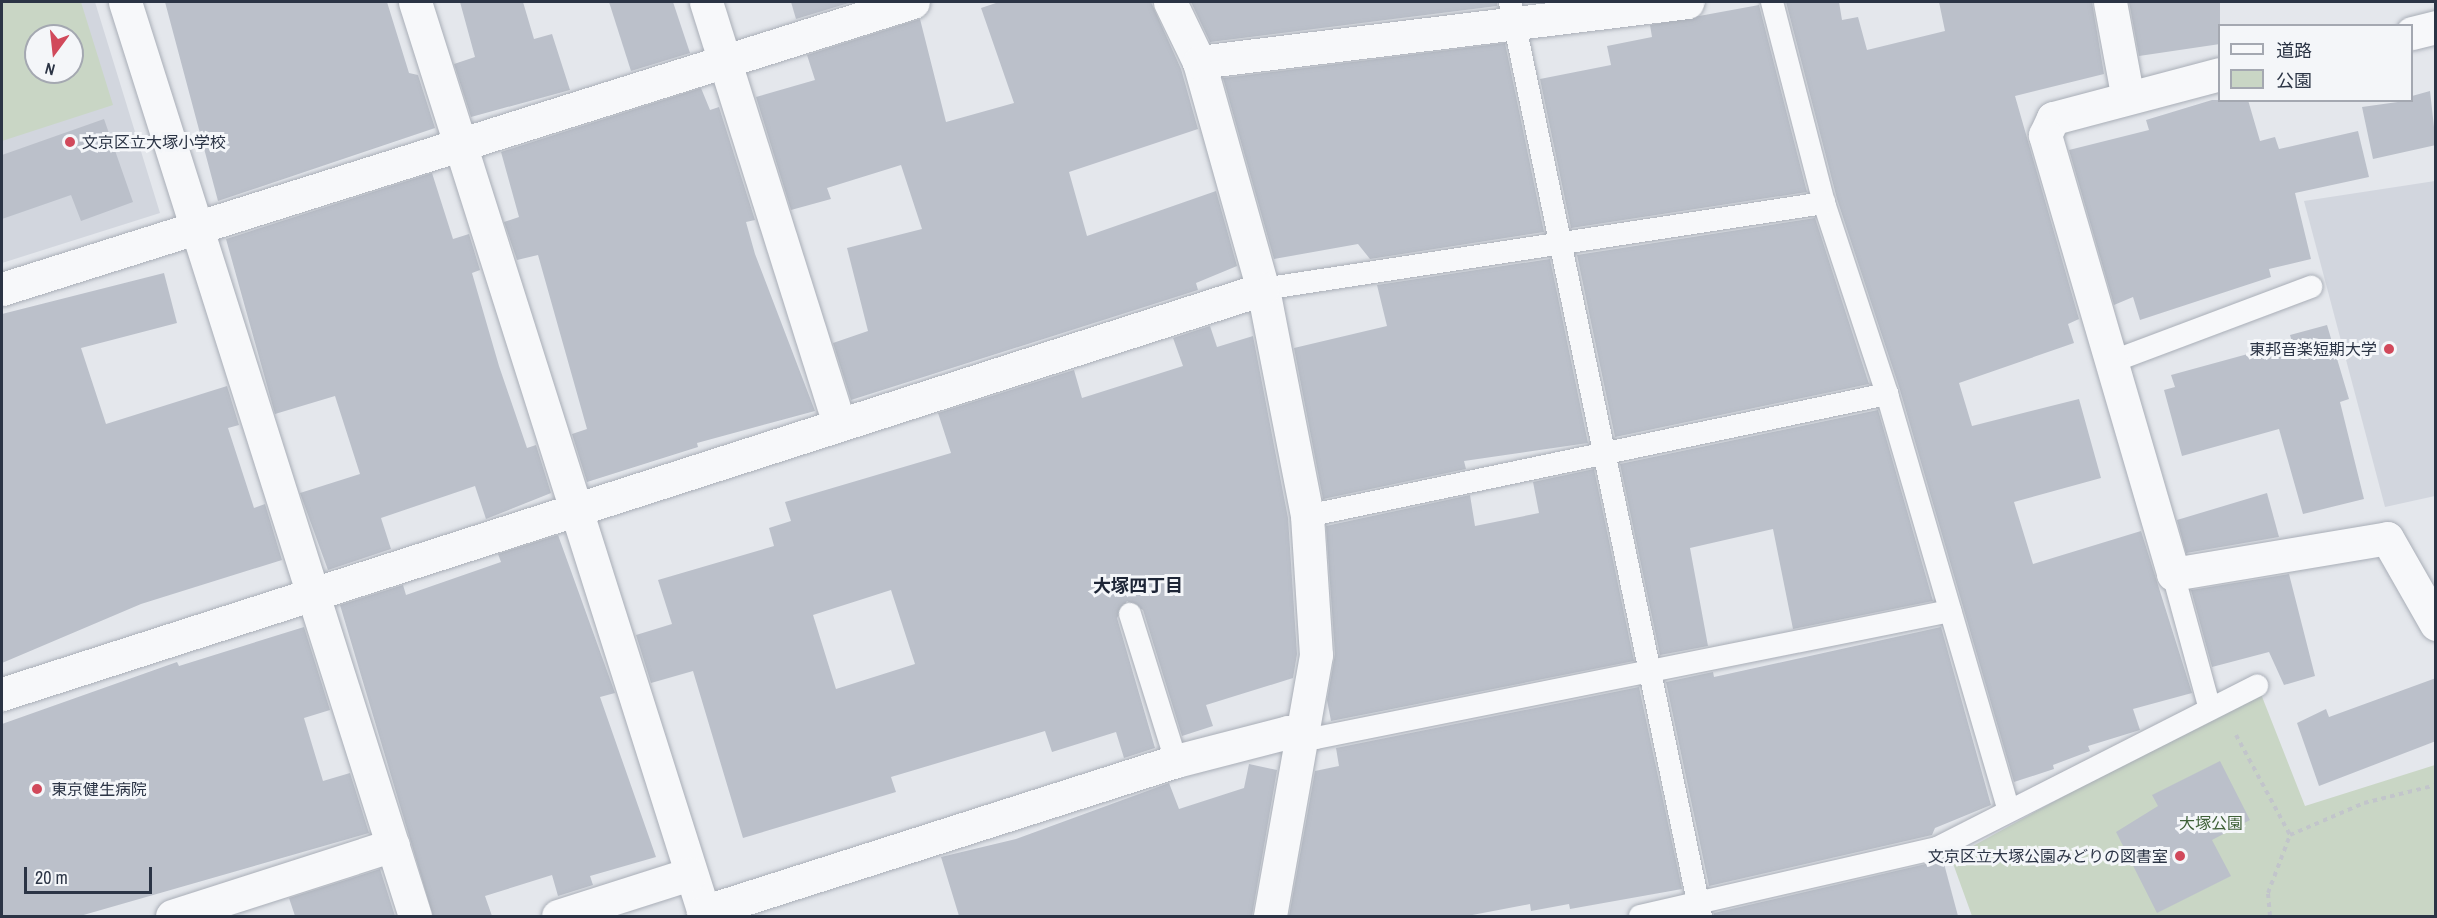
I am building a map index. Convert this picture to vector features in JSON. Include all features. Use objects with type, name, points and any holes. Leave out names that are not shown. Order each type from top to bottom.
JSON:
[{"type":"street","points":[[125,2],[415,916]]},
{"type":"street","points":[[415,2],[704,914],[1176,761],[1287,732],[1301,735]]},
{"type":"street","points":[[706,2],[839,425]]},
{"type":"street","points":[[2,289],[913,2]]},
{"type":"street","points":[[1170,2],[1198,62],[1263,289],[1307,516],[1316,655],[1270,916]]},
{"type":"street","points":[[1198,62],[1512,13],[1687,2]]},
{"type":"street","points":[[2110,2],[2127,94]]},
{"type":"street","points":[[2413,33],[2436,27]]},
{"type":"street","points":[[2218,74],[2127,94],[2053,118],[2045,135],[2174,574],[2387,538],[2436,624]]},
{"type":"street","points":[[2,694],[575,507],[1263,289]]},
{"type":"street","points":[[172,916],[393,845]]},
{"type":"street","points":[[558,916],[690,874]]},
{"type":"lane","points":[[1772,2],[1824,203],[1887,394],[2008,808]]},
{"type":"lane","points":[[1512,13],[1563,241],[1648,669],[1700,910]]},
{"type":"lane","points":[[1263,289],[1563,241],[1824,203]]},
{"type":"lane","points":[[2111,362],[2311,287]]},
{"type":"lane","points":[[1307,516],[1887,394]]},
{"type":"lane","points":[[2174,574],[2214,705]]},
{"type":"lane","points":[[1301,735],[1316,738],[1648,669],[1950,610]]},
{"type":"lane","points":[[1130,614],[1176,761]]},
{"type":"lane","points":[[1640,916],[1700,910],[1937,848],[2008,808],[2214,705],[2257,686]]},
{"type":"path","points":[[2214,705],[2290,835]]},
{"type":"path","points":[[2270,916],[2268,893],[2290,835],[2364,803],[2436,784]]},
{"type":"shaded area","name":"文京区立大塚小学校","points":[[2,2],[95,2],[160,213],[2,263]]},
{"type":"shaded area","name":"東邦音楽短期大学","points":[[2435,181],[2435,496],[2385,507],[2304,201]]},
{"type":"green space","points":[[2,2],[81,2],[113,105],[2,141]]},
{"type":"green space","name":"大塚公園","points":[[2259,689],[2305,806],[2435,765],[2435,916],[1972,916],[1951,858]]},
{"type":"building","points":[[165,2],[387,2],[409,73],[418,75],[435,128],[218,201]]},
{"type":"building","points":[[460,2],[523,2],[534,39],[552,34],[570,90],[471,117],[454,64],[475,57]]},
{"type":"building","points":[[609,2],[673,2],[690,53],[631,71]]},
{"type":"building","points":[[791,2],[852,2],[796,19]]},
{"type":"building","points":[[999,2],[1151,2],[1181,69],[1198,129],[1069,172],[1087,236],[1216,191],[1237,266],[1196,283],[1198,290],[851,400],[833,343],[868,331],[847,248],[922,229],[901,165],[827,188],[831,199],[791,210],[756,97],[815,80],[807,55],[920,19],[946,122],[1014,103],[981,8]]},
{"type":"building","points":[[1191,2],[1497,2],[1497,6],[1210,42]]},
{"type":"building","points":[[1786,2],[1839,2],[1842,20],[1858,17],[1867,50],[1945,31],[1939,2],[2092,2],[2104,74],[2015,96],[2079,319],[2068,324],[2074,343],[1959,383],[1972,426],[2079,399],[2101,478],[2014,502],[2033,564],[2141,531],[2192,693],[2133,709],[2140,730],[2088,746],[2090,751],[2053,765],[2054,769],[2014,782],[1900,390],[1837,199]]},
{"type":"building","points":[[2129,2],[2220,2],[2218,44],[2139,56]]},
{"type":"building","points":[[1759,5],[1807,192],[1571,228],[1540,79],[1611,65],[1607,46],[1652,37],[1650,25]]},
{"type":"building","points":[[1505,43],[1544,232],[1370,259],[1358,244],[1274,259],[1223,78]]},
{"type":"building","points":[[701,88],[710,110],[719,107],[755,220],[746,222],[755,254],[815,411],[697,443],[698,447],[587,482],[572,434],[587,429],[538,255],[517,260],[504,222],[519,217],[501,152]]},
{"type":"building","points":[[2430,91],[2436,145],[2373,159],[2362,107],[2413,102],[2413,96]]},
{"type":"building","points":[[2212,100],[2249,102],[2260,141],[2275,137],[2279,149],[2358,131],[2369,177],[2295,193],[2311,259],[2269,269],[2271,277],[2140,320],[2133,297],[2114,305],[2069,150],[2149,130],[2146,120]]},
{"type":"building","points":[[104,119],[133,202],[81,221],[71,195],[2,219],[2,155]]},
{"type":"building","points":[[432,173],[453,239],[469,234],[480,270],[472,273],[499,366],[527,448],[536,445],[551,493],[486,519],[475,486],[381,518],[391,549],[328,570],[300,493],[360,474],[335,396],[275,414],[226,239]]},
{"type":"building","points":[[1815,218],[1869,384],[1615,437],[1577,255]]},
{"type":"building","points":[[1550,259],[1588,443],[1464,461],[1466,469],[1323,499],[1294,348],[1387,326],[1377,285]]},
{"type":"building","points":[[164,273],[177,323],[81,348],[106,424],[227,386],[239,425],[228,428],[254,508],[265,504],[282,560],[141,604],[2,663],[2,314]]},
{"type":"building","points":[[2327,325],[2349,399],[2340,402],[2364,499],[2303,514],[2279,429],[2182,456],[2164,390],[2175,387],[2171,375],[2292,342],[2290,335]]},
{"type":"building","points":[[1210,326],[1217,347],[1253,336],[1288,518],[1297,654],[1293,678],[1206,705],[1213,726],[1182,736],[1143,610],[1127,601],[1117,618],[1155,748],[1124,758],[1116,732],[1052,752],[1045,731],[891,777],[896,792],[743,838],[693,671],[651,683],[636,635],[672,624],[658,580],[774,546],[769,528],[791,521],[785,502],[951,453],[938,413],[1074,370],[1082,398],[1183,366],[1173,338]],"holes":[[[891,590],[915,664],[836,689],[813,615]]]},
{"type":"building","points":[[1878,410],[1933,601],[1793,629],[1773,529],[1690,548],[1708,646],[1660,655],[1620,464]]},
{"type":"building","points":[[1594,469],[1634,661],[1331,721],[1327,700],[1335,654],[1326,526],[1470,495],[1475,526],[1539,513],[1533,482]]},
{"type":"building","points":[[2267,493],[2279,537],[2186,553],[2177,520]]},
{"type":"building","points":[[558,535],[615,693],[600,697],[656,857],[590,876],[593,885],[558,896],[552,875],[485,896],[492,916],[433,916],[340,605],[403,585],[406,595],[501,562],[498,554]]},
{"type":"building","points":[[2289,574],[2315,676],[2284,685],[2269,652],[2212,667],[2191,590]]},
{"type":"building","points":[[304,627],[330,710],[304,718],[323,781],[350,773],[369,833],[80,916],[2,916],[2,724],[177,662],[179,666]]},
{"type":"building","points":[[1941,627],[1991,805],[1935,828],[1932,835],[1709,886],[1666,682],[1713,672],[1714,677]]},
{"type":"building","points":[[2436,678],[2436,741],[2319,786],[2297,723],[2326,709],[2329,717]]},
{"type":"building","points":[[1639,687],[1682,889],[1570,909],[1569,904],[1531,911],[1530,904],[1467,916],[1289,916],[1315,771],[1339,766],[1336,748]]},
{"type":"building","points":[[2220,761],[2250,820],[2212,840],[2231,876],[2157,913],[2116,832],[2158,806],[2152,795]]},
{"type":"building","points":[[1249,764],[1277,770],[1252,916],[959,916],[941,857],[1016,839],[1169,783],[1179,809],[1244,788]]},
{"type":"building","points":[[1943,860],[1958,916],[1714,916],[1714,913]]},
{"type":"building","points":[[380,869],[395,916],[295,916],[289,898]]},
{"type":"place","name":"文京区立大塚小学校","points":[[70,142]]},
{"type":"place","name":"東邦音楽短期大学","points":[[2389,349]]},
{"type":"place","name":"東京健生病院","points":[[37,789]]},
{"type":"place","name":"文京区立大塚公園みどりの図書室","points":[[2180,856]]},
{"type":"district","name":"大塚四丁目","points":[[1138,586]]}]
